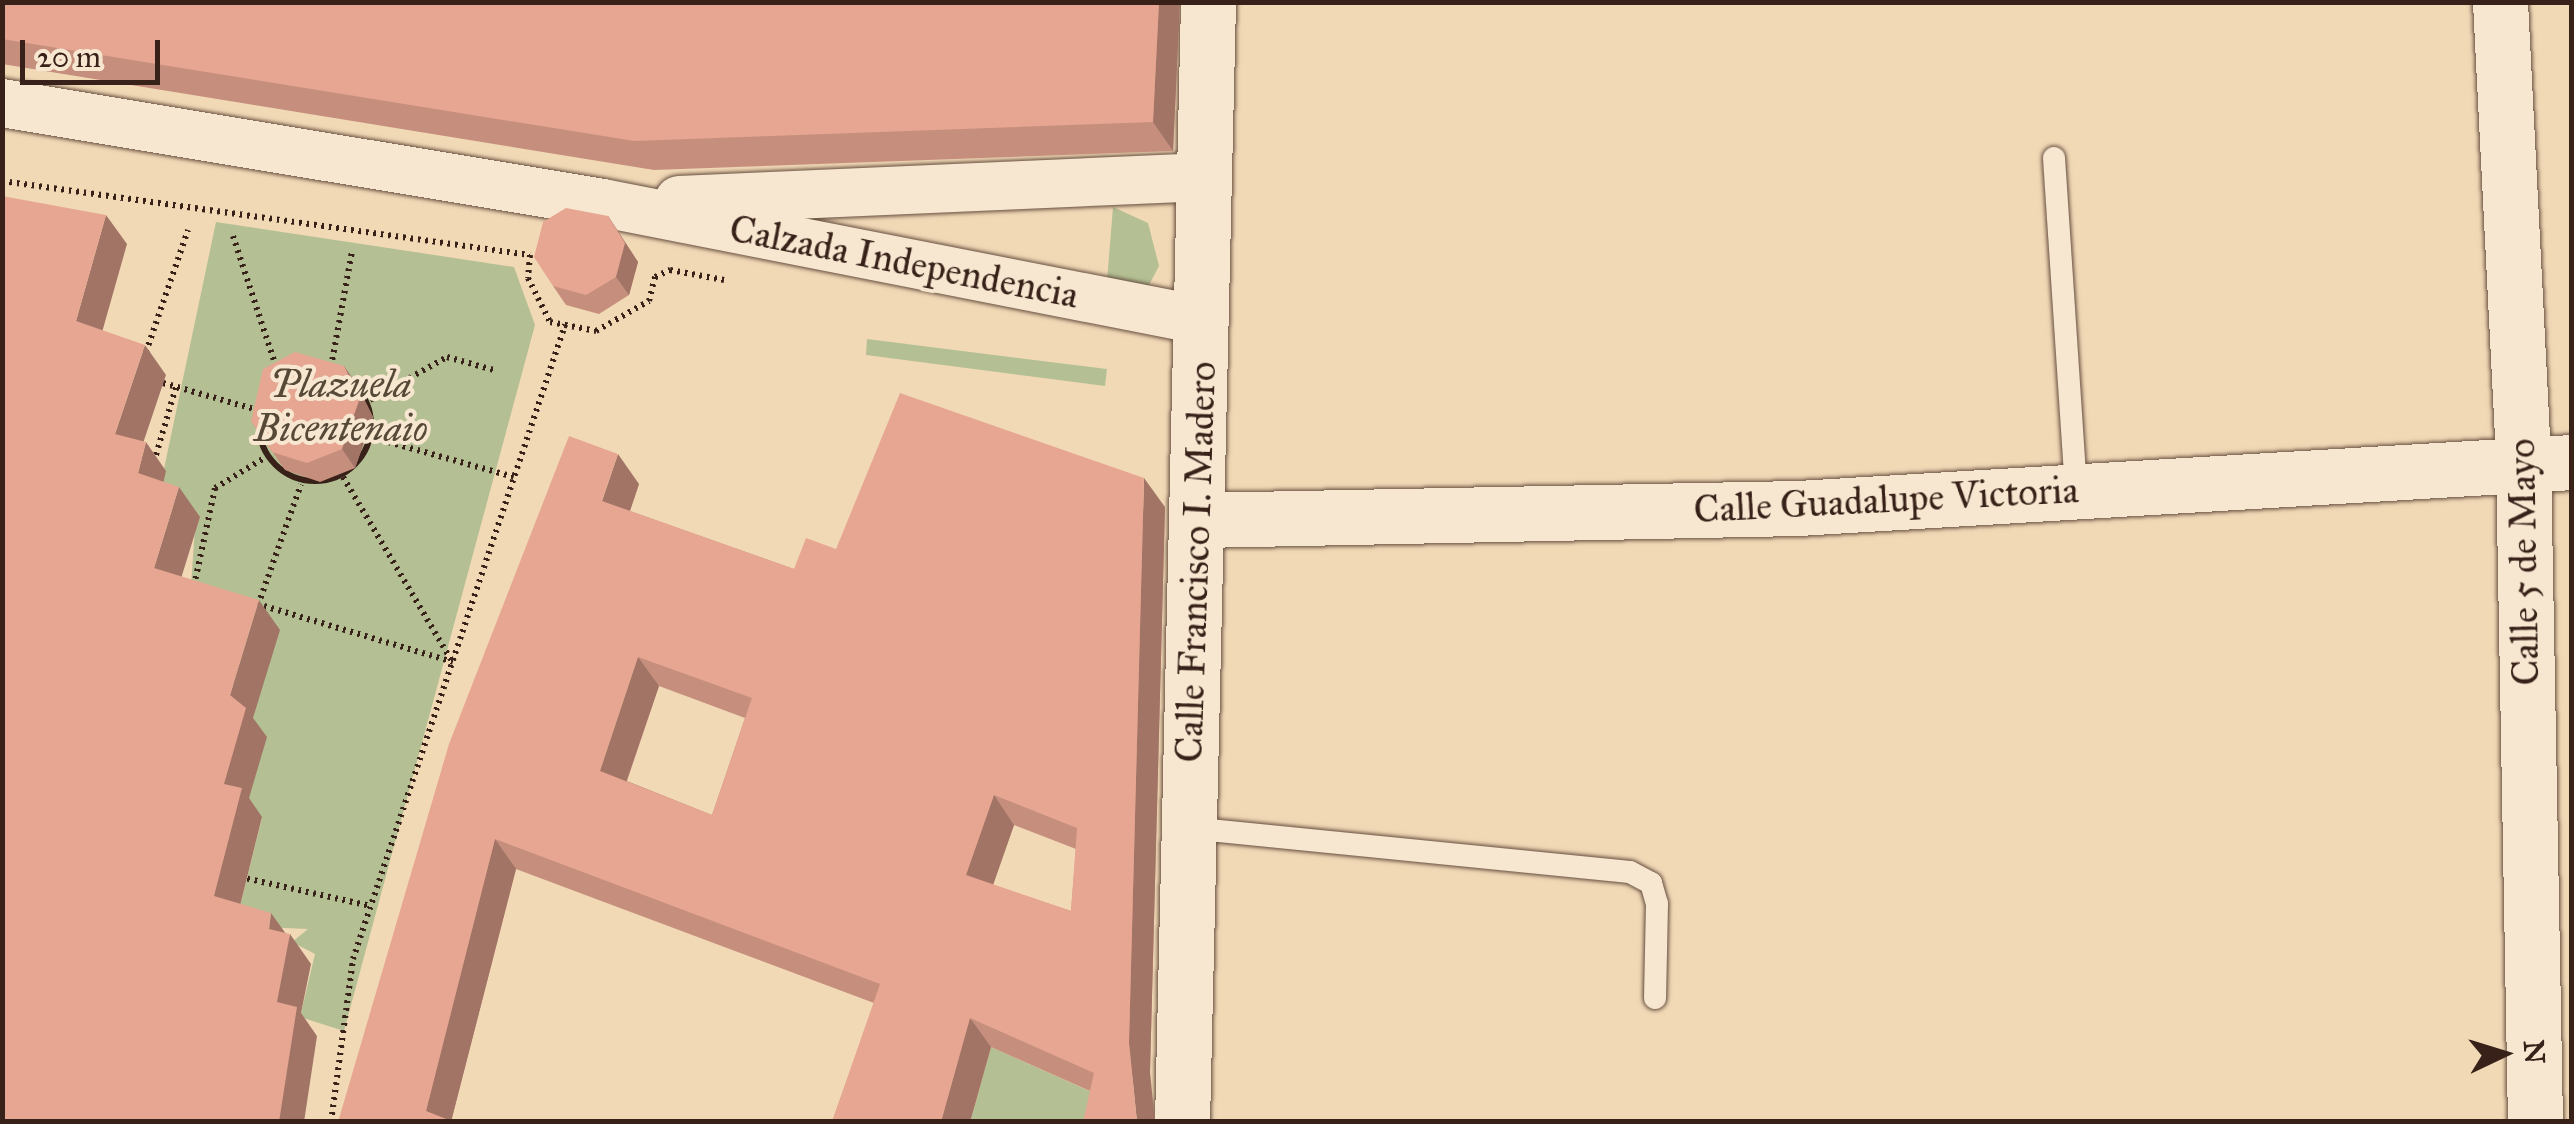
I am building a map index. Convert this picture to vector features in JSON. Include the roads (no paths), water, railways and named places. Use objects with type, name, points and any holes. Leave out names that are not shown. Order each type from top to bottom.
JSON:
[{"type":"main road","name":"Calle Francisco I. Madero","points":[[1182,1122],[1186,828],[1205,320],[1208,2]]},
{"type":"main road","name":"Calle 5 de Mayo","points":[[2500,2],[2547,462],[2535,1122]]},
{"type":"main road","name":"Calle Guadalupe Victoria","points":[[1200,520],[1798,508],[2547,462]]},
{"type":"street","name":"Calzada Independencia","points":[[2,103],[603,203],[1205,320]]},
{"type":"street","name":"Calzada Independencia","points":[[603,203],[1205,177]]},
{"type":"lane","points":[[2054,158],[2076,490]]},
{"type":"lane","points":[[1186,828],[1630,872],[1651,883],[1657,904],[1655,998]]},
{"type":"park label","name":"Plazuela Bicentenaio","points":[[341,407]]}]
